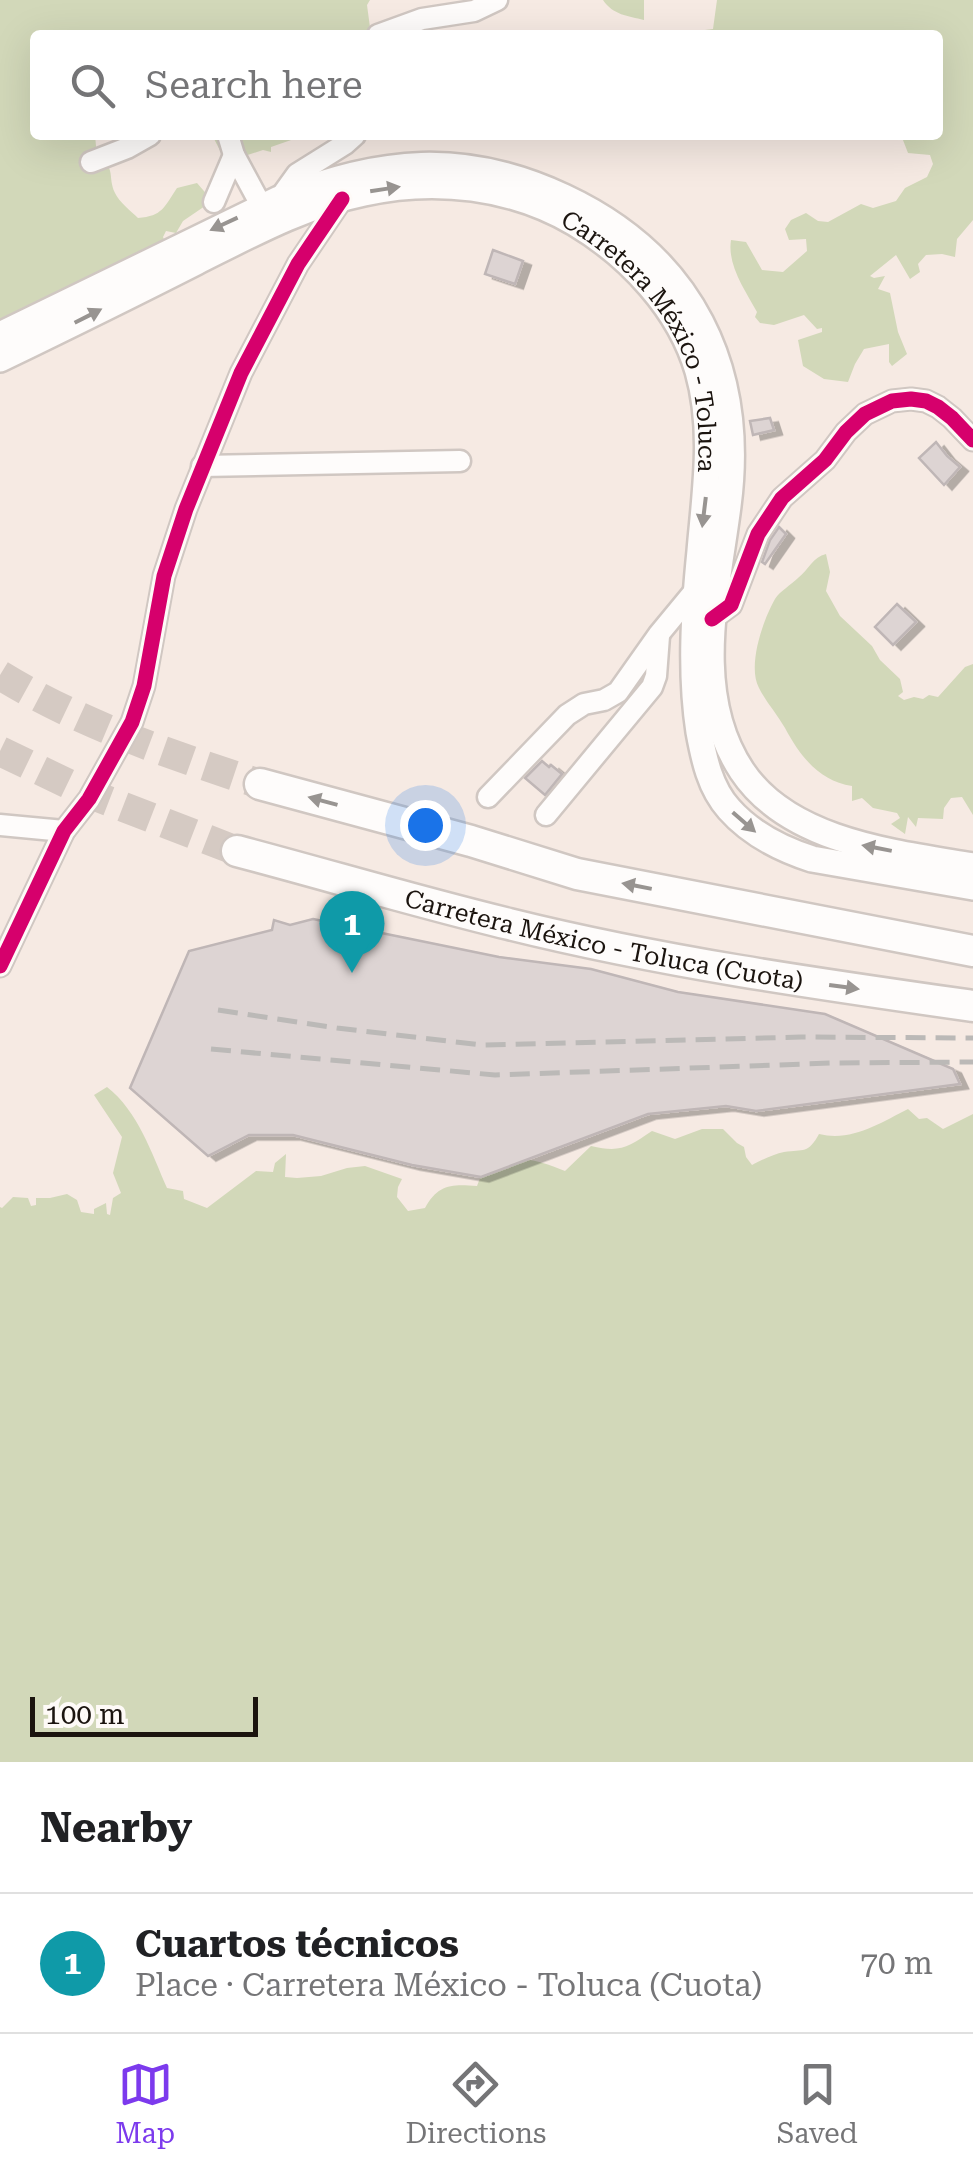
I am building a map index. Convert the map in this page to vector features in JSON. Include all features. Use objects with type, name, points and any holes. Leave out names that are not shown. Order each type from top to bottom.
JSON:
[{"type":"highway","points":[[260,784],[576,874],[973,951]]},
{"type":"highway","name":"Carretera México - Toluca (Cuota)","points":[[237,851],[592,942],[710,966],[973,1006]]},
{"type":"main road","name":"Carretera México - Toluca","points":[[0,336],[270,203],[336,178],[382,167],[472,168],[531,182],[572,201],[626,235],[659,264],[702,320],[719,361],[729,405],[731,459],[712,620],[714,694],[724,736],[742,771],[761,794],[802,822],[840,838],[973,866]]},
{"type":"main road","name":"Carretera México - Toluca","points":[[0,359],[239,240],[342,199],[429,184],[517,198],[550,210],[600,238],[652,288],[673,316],[699,374],[708,453],[694,671],[699,728],[712,783],[729,808],[762,836],[794,853],[973,888]]},
{"type":"street","points":[[392,30],[422,19],[474,11],[497,0]]},
{"type":"street","points":[[90,162],[141,140]]},
{"type":"street","points":[[231,145],[270,203],[297,174],[349,140]]},
{"type":"street","points":[[214,202],[231,145]]},
{"type":"street","points":[[0,966],[64,831],[98,785],[132,722],[144,686],[164,576],[240,373],[298,264],[342,199]]},
{"type":"street","points":[[712,620],[731,605],[758,534],[782,498],[825,460],[857,420],[874,408],[892,401],[926,401],[952,418],[973,440]]},
{"type":"street","points":[[202,466],[460,461]]},
{"type":"street","points":[[488,797],[566,715],[618,692],[697,588]]},
{"type":"street","points":[[546,815],[652,687],[659,634]]},
{"type":"street","points":[[0,826],[64,831]]},
{"type":"green space","points":[[0,0],[370,0],[367,5],[370,30],[30,30],[30,140],[95,140],[97,157],[109,169],[115,193],[138,218],[158,213],[177,188],[197,183],[210,198],[183,221],[176,233],[166,231],[163,237],[167,246],[0,343]]},
{"type":"green space","points":[[603,0],[644,0],[644,20],[616,12]]},
{"type":"green space","points":[[717,0],[973,0],[973,220],[957,239],[955,257],[926,255],[918,264],[920,272],[910,279],[896,255],[870,276],[885,276],[878,289],[890,293],[907,354],[892,366],[889,344],[864,349],[848,382],[824,379],[803,366],[798,340],[822,332],[822,328],[817,329],[804,315],[774,325],[760,323],[734,268],[731,240],[746,242],[762,270],[783,272],[807,251],[806,239],[789,240],[785,229],[791,220],[806,213],[828,222],[861,204],[873,208],[896,201],[905,188],[927,177],[933,164],[930,155],[908,153],[903,140],[943,140],[943,30],[705,30],[713,29]]},
{"type":"green space","points":[[215,140],[291,140],[271,147],[271,152],[263,150],[226,162]]},
{"type":"green space","points":[[826,554],[830,572],[826,591],[840,616],[900,679],[903,692],[898,696],[904,700],[938,697],[965,667],[973,664],[973,815],[962,797],[951,798],[943,819],[918,818],[916,827],[908,817],[905,834],[891,824],[900,818],[897,813],[873,808],[862,798],[852,801],[852,786],[830,779],[812,766],[762,693],[756,679],[756,656],[770,608],[780,593]]},
{"type":"green space","points":[[107,1087],[136,1121],[167,1188],[183,1191],[184,1199],[207,1208],[256,1171],[273,1172],[275,1163],[286,1154],[285,1177],[321,1176],[365,1166],[402,1179],[397,1197],[408,1211],[425,1208],[446,1187],[477,1186],[485,1170],[501,1160],[535,1161],[565,1171],[591,1146],[624,1147],[652,1131],[675,1139],[702,1129],[723,1129],[744,1147],[752,1165],[780,1153],[805,1149],[819,1134],[854,1133],[908,1109],[919,1119],[927,1118],[943,1129],[973,1114],[973,1762],[0,1762],[0,1207],[13,1197],[28,1198],[31,1206],[36,1205],[36,1198],[67,1194],[77,1200],[81,1212],[94,1214],[94,1209],[106,1203],[110,1215],[113,1198],[121,1193],[113,1173],[122,1137],[94,1095]]},
{"type":"building","points":[[493,250],[523,261],[515,284],[485,274]]},
{"type":"building","points":[[770,418],[774,430],[753,435],[750,421]]},
{"type":"building","points":[[936,442],[960,467],[944,485],[919,458]]},
{"type":"building","points":[[779,527],[786,534],[765,564],[762,562],[770,540]]},
{"type":"building","points":[[897,604],[916,622],[893,645],[875,627]]},
{"type":"building","points":[[542,761],[562,774],[545,795],[525,778]]},
{"type":"building","points":[[313,919],[499,957],[591,969],[678,992],[825,1014],[953,1069],[960,1084],[756,1111],[726,1106],[648,1114],[481,1177],[412,1165],[293,1135],[249,1135],[208,1156],[130,1088],[189,951],[272,930],[274,920],[290,925]]},
{"type":"tunnel","points":[[0,675],[94,723],[260,784]]},
{"type":"tunnel","points":[[0,751],[85,792],[237,851]]},
{"type":"railway","points":[[218,1010],[482,1045],[801,1037],[973,1038]]},
{"type":"railway","points":[[211,1049],[495,1075],[973,1062]]},
{"type":"cycle path","points":[[0,966],[64,831],[89,799],[132,722],[144,686],[164,576],[186,509],[241,373],[298,264],[342,199]]},
{"type":"cycle path","points":[[712,619],[731,605],[758,534],[782,498],[825,460],[865,414],[892,401],[926,401],[952,418],[973,440]]},
{"type":"place","name":"Cuartos técnicos","points":[[352,973]]}]
